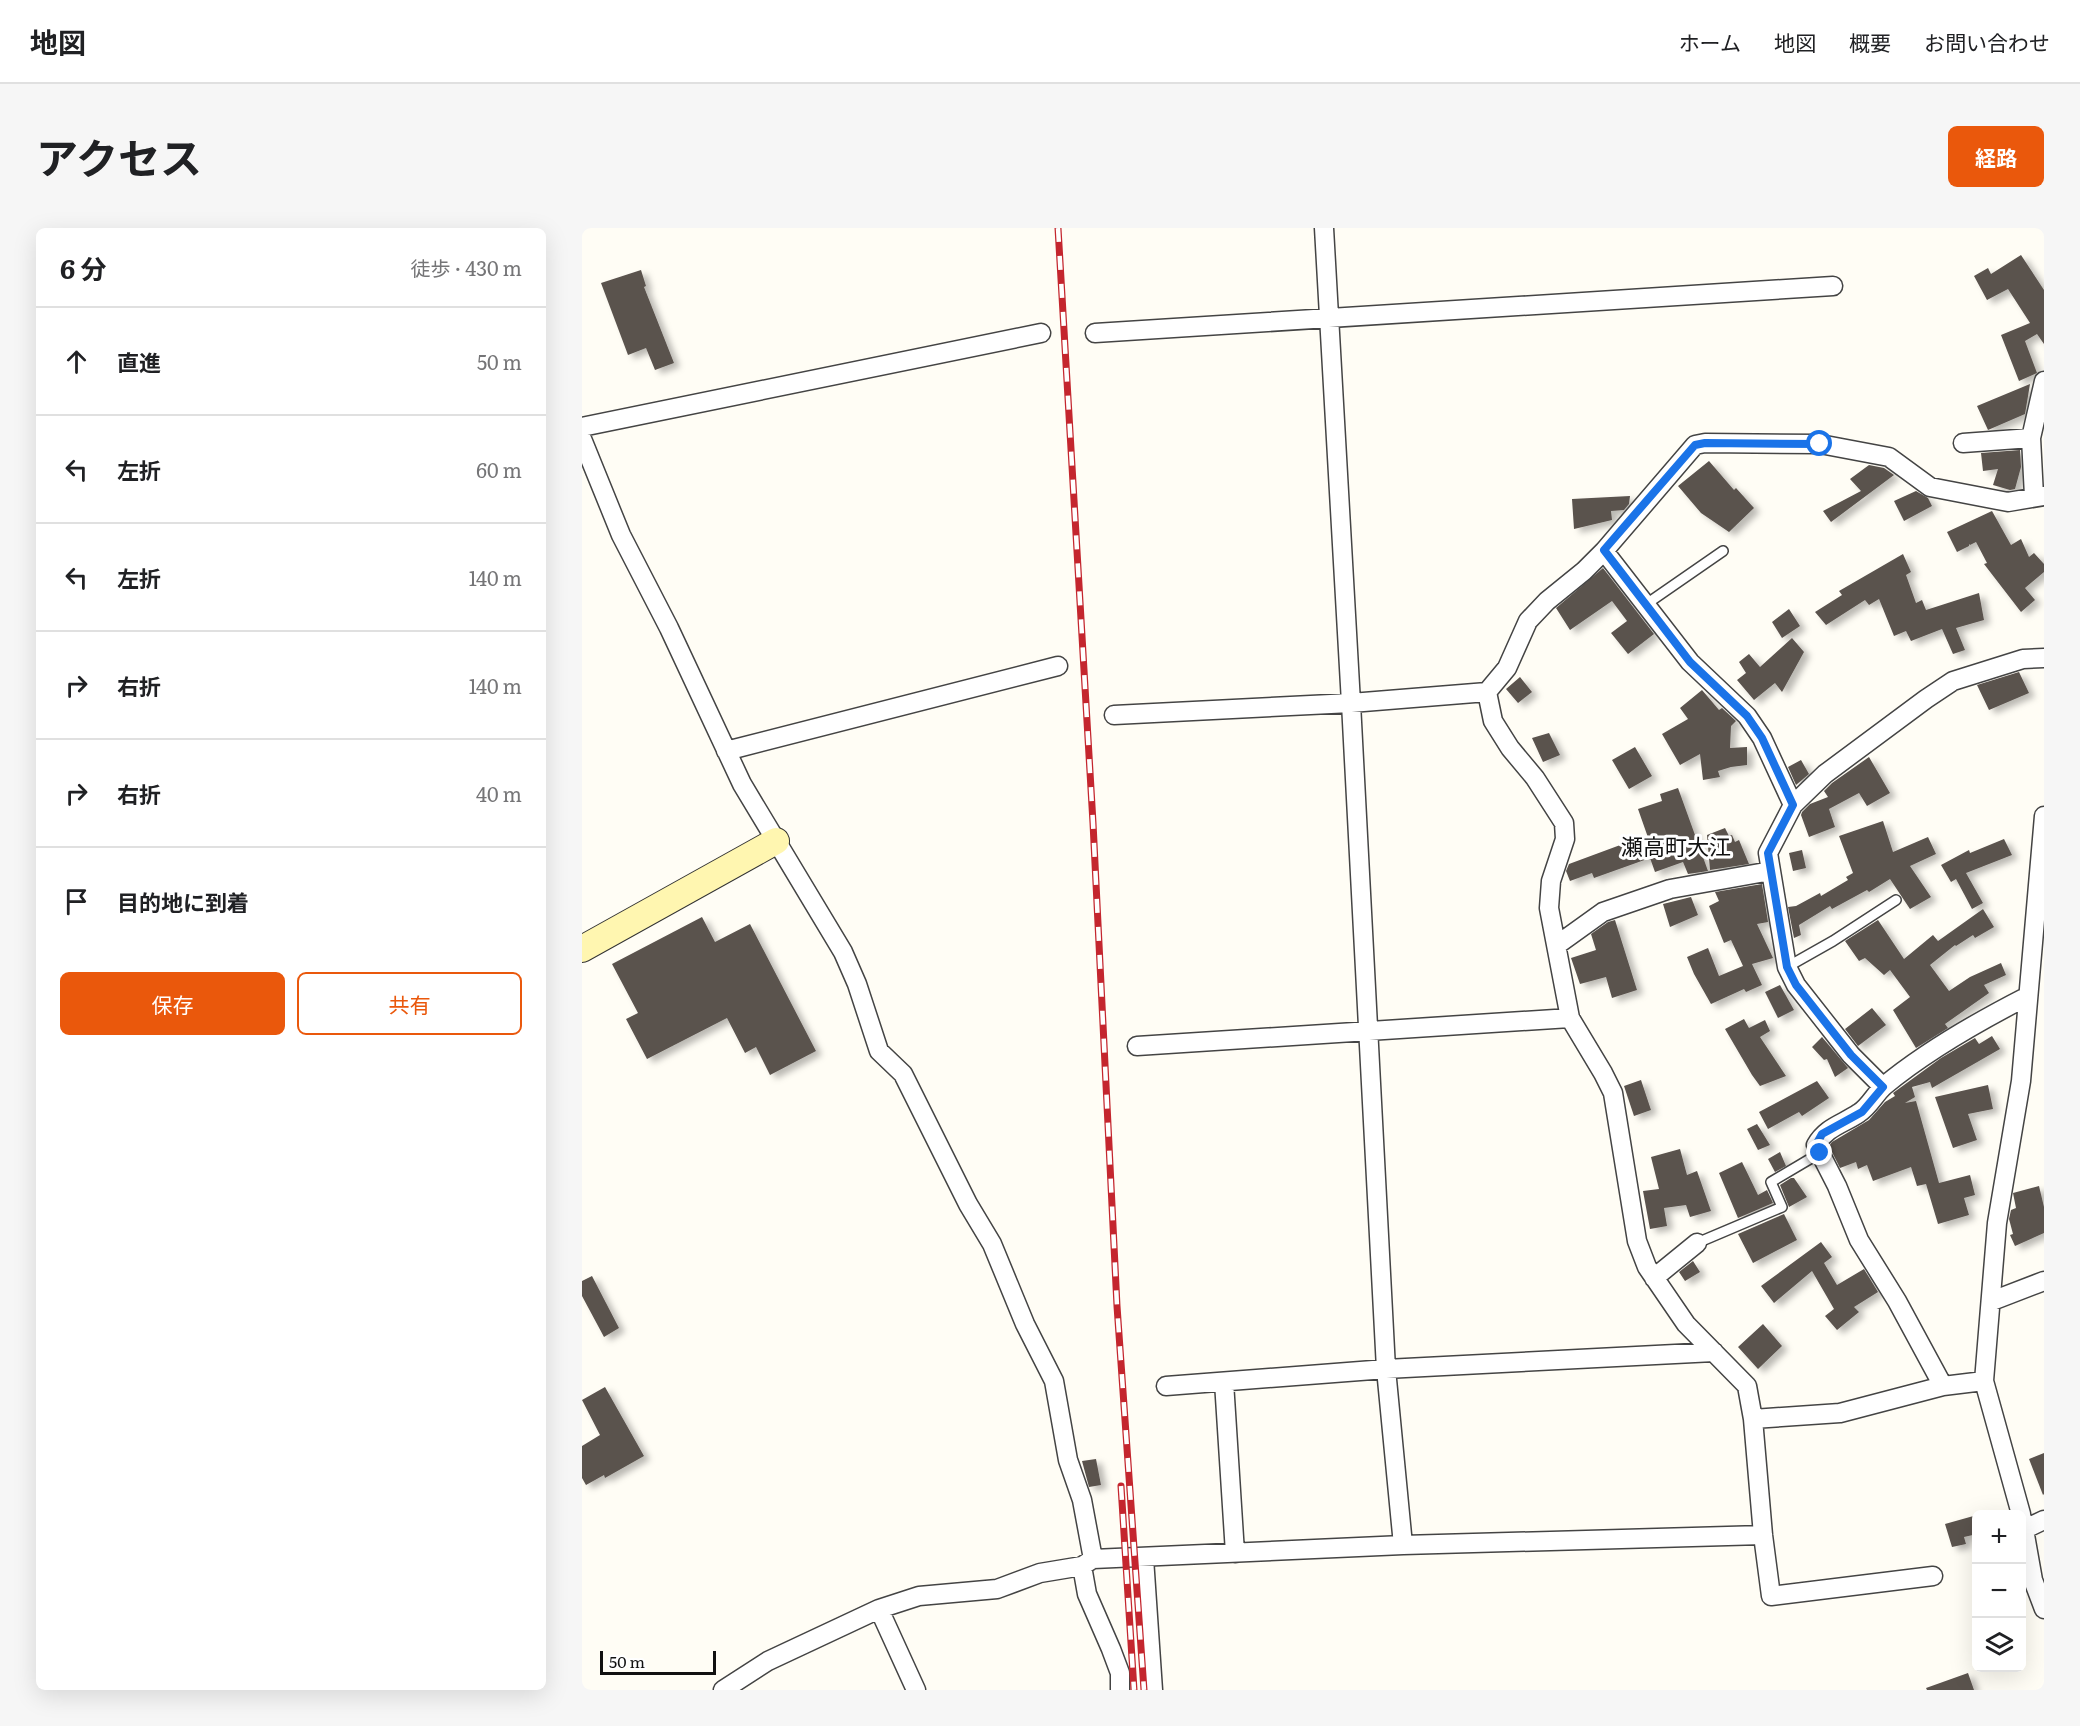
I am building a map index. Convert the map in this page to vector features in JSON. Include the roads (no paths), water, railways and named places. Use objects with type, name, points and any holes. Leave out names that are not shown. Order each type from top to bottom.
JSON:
[{"type":"street","points":[[1324,228],[1386,1369],[1403,1545]]},
{"type":"street","points":[[1095,333],[1833,286]]},
{"type":"street","points":[[582,427],[1041,333]]},
{"type":"street","points":[[1114,715],[1351,703],[1488,692],[1507,668],[1528,621],[1604,550],[1695,445],[1705,443],[1820,444],[1889,457],[1930,487],[2008,502],[2039,496],[2031,438],[2044,381]]},
{"type":"street","points":[[1963,443],[2031,438]]},
{"type":"street","points":[[582,439],[621,535],[669,627],[742,784],[843,952],[857,984],[879,1051],[903,1074],[968,1204],[992,1244],[1025,1324],[1054,1381],[1068,1460],[1082,1500],[1087,1594],[1120,1673],[1120,1690]]},
{"type":"street","points":[[1604,550],[1690,662],[1747,716],[1762,738],[1793,805]]},
{"type":"street","points":[[1883,1087],[1851,1055],[1796,985],[1787,967],[1768,853],[1793,805],[1825,774],[1926,699],[1953,681],[2023,659],[2044,658]]},
{"type":"street","points":[[726,751],[1058,666]]},
{"type":"street","points":[[1488,692],[1493,721],[1535,778],[1564,823],[1565,839],[1551,881],[1549,908],[1570,1018],[1613,1093],[1637,1241],[1647,1267],[1686,1323],[1747,1386],[1753,1419],[1771,1596],[1934,1576]]},
{"type":"street","points":[[2019,1510],[1983,1382],[1992,1301],[1997,1223],[2034,988],[2044,816]]},
{"type":"street","points":[[582,949],[776,841]]},
{"type":"street","points":[[1557,945],[1603,912],[1670,889],[1771,871]]},
{"type":"street","points":[[1943,1386],[1897,1301],[1859,1240],[1837,1186],[1816,1145],[1822,1134],[1862,1112],[1883,1087],[2034,988]]},
{"type":"street","points":[[1137,1046],[1570,1018]]},
{"type":"street","points":[[1654,1278],[1697,1243]]},
{"type":"street","points":[[1992,1301],[2044,1281]]},
{"type":"street","points":[[1166,1386],[1386,1369],[1714,1352]]},
{"type":"street","points":[[1224,1382],[1235,1553]]},
{"type":"street","points":[[1753,1419],[1840,1413],[1943,1386],[1983,1382]]},
{"type":"street","points":[[2026,1520],[2044,1520]]},
{"type":"street","points":[[723,1690],[768,1661],[879,1609],[920,1596],[997,1589],[1040,1573],[1087,1563],[1403,1545],[1763,1535]]},
{"type":"street","points":[[2026,1542],[2033,1580],[2044,1609]]},
{"type":"street","points":[[1144,1558],[1153,1690]]},
{"type":"street","points":[[879,1609],[916,1690]]},
{"type":"lane","points":[[1646,605],[1723,551]]},
{"type":"lane","points":[[1787,967],[1833,941],[1896,900]]},
{"type":"lane","points":[[1697,1243],[1782,1207],[1771,1182],[1820,1153]]},
{"type":"railway","points":[[1058,228],[1093,823],[1117,1306],[1144,1690]]},
{"type":"railway","points":[[1121,1486],[1134,1690]]},
{"type":"district","name":"瀬高町大江","points":[[1676,845]]}]
